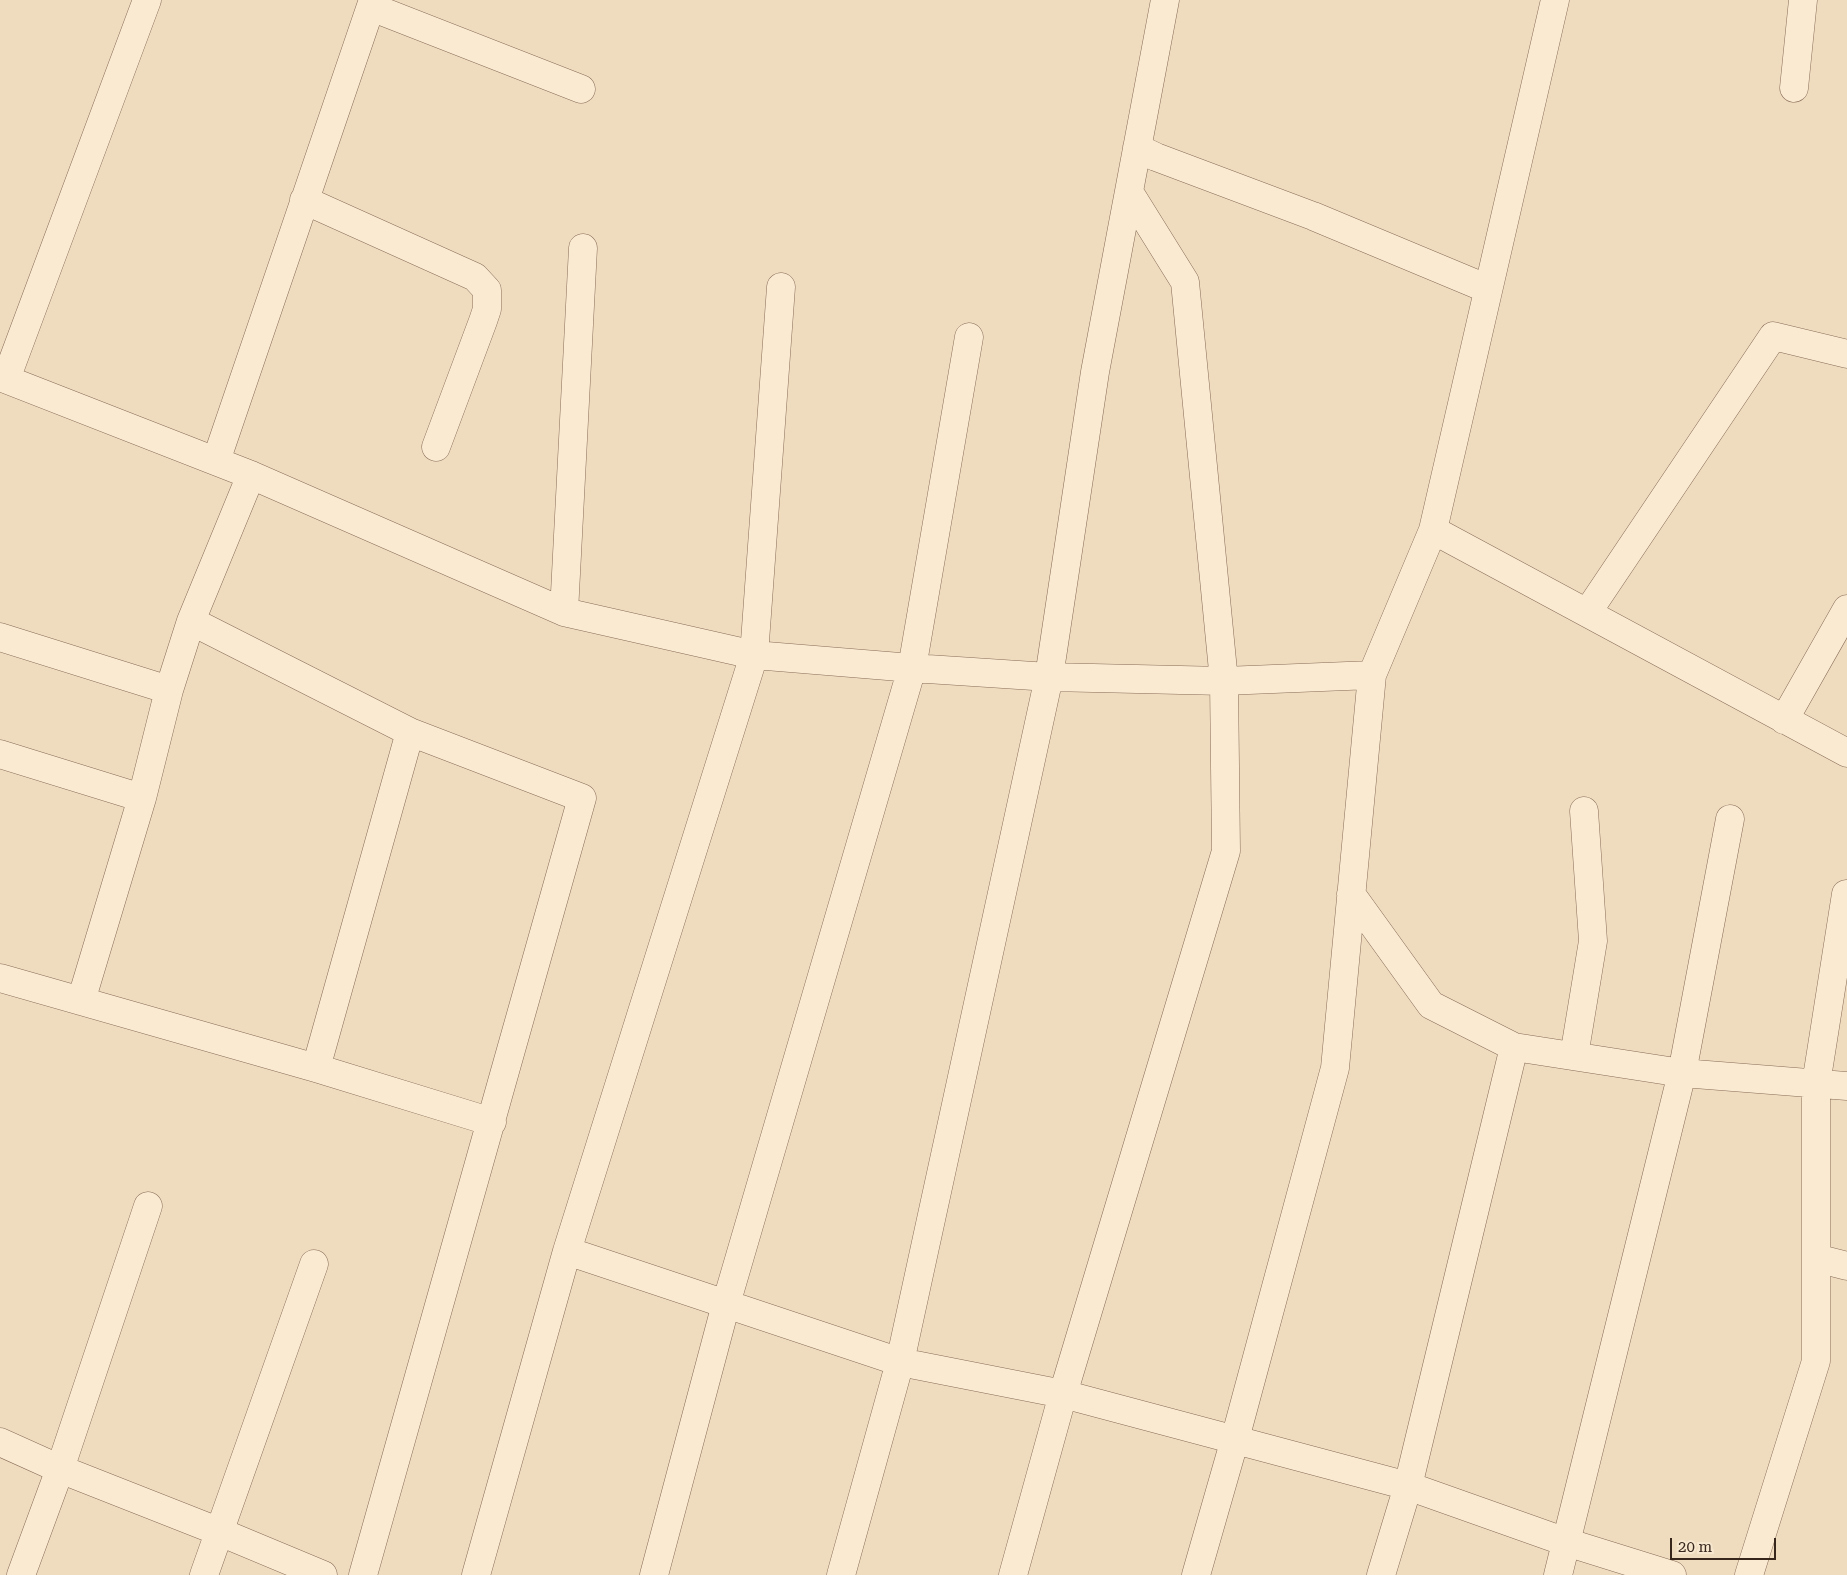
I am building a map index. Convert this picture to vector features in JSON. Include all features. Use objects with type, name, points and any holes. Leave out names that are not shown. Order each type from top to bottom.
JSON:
[{"type":"street","points":[[147,0],[3,378],[251,475],[564,612],[754,656],[1048,677],[1224,681],[1372,675]]},
{"type":"street","points":[[841,1575],[900,1362],[1048,677],[1095,372],[1165,0]]},
{"type":"street","points":[[1196,1575],[1235,1439],[1335,1068],[1372,675],[1433,530],[1555,0]]},
{"type":"street","points":[[1794,88],[1803,0]]},
{"type":"street","points":[[216,461],[372,4],[581,89]]},
{"type":"street","points":[[1137,148],[1156,157],[1313,216],[1488,289]]},
{"type":"street","points":[[1012,1575],[1063,1394],[1226,851],[1224,681],[1186,282],[1129,192]]},
{"type":"street","points":[[304,200],[475,277],[487,290],[487,309],[436,447]]},
{"type":"street","points":[[564,612],[583,248]]},
{"type":"street","points":[[476,1575],[567,1251],[754,656],[781,287]]},
{"type":"street","points":[[1586,612],[1773,336],[1847,354]]},
{"type":"street","points":[[654,1575],[726,1304],[912,668],[969,337]]},
{"type":"street","points":[[81,1001],[142,798],[169,690],[191,621],[251,475]]},
{"type":"street","points":[[1433,530],[1847,753]]},
{"type":"street","points":[[1784,720],[1847,609]]},
{"type":"street","points":[[191,621],[410,732],[582,798],[364,1575]]},
{"type":"street","points":[[0,637],[169,690]]},
{"type":"street","points":[[316,1068],[410,732]]},
{"type":"street","points":[[0,754],[142,798]]},
{"type":"street","points":[[1574,1056],[1593,941],[1584,811]]},
{"type":"street","points":[[1558,1575],[1682,1074],[1730,819]]},
{"type":"street","points":[[1351,894],[1431,1005],[1514,1047],[1682,1074],[1847,1086]]},
{"type":"street","points":[[1749,1575],[1816,1361],[1816,1084],[1846,894]]},
{"type":"street","points":[[0,978],[316,1068],[492,1122]]},
{"type":"street","points":[[1381,1575],[1408,1486],[1514,1047]]},
{"type":"street","points":[[21,1575],[60,1468],[148,1206]]},
{"type":"street","points":[[567,1251],[900,1362],[1063,1394],[1408,1486],[1566,1542],[1672,1575]]},
{"type":"street","points":[[1816,1258],[1847,1266]]},
{"type":"street","points":[[204,1575],[314,1264]]},
{"type":"street","points":[[0,1442],[323,1575]]}]
